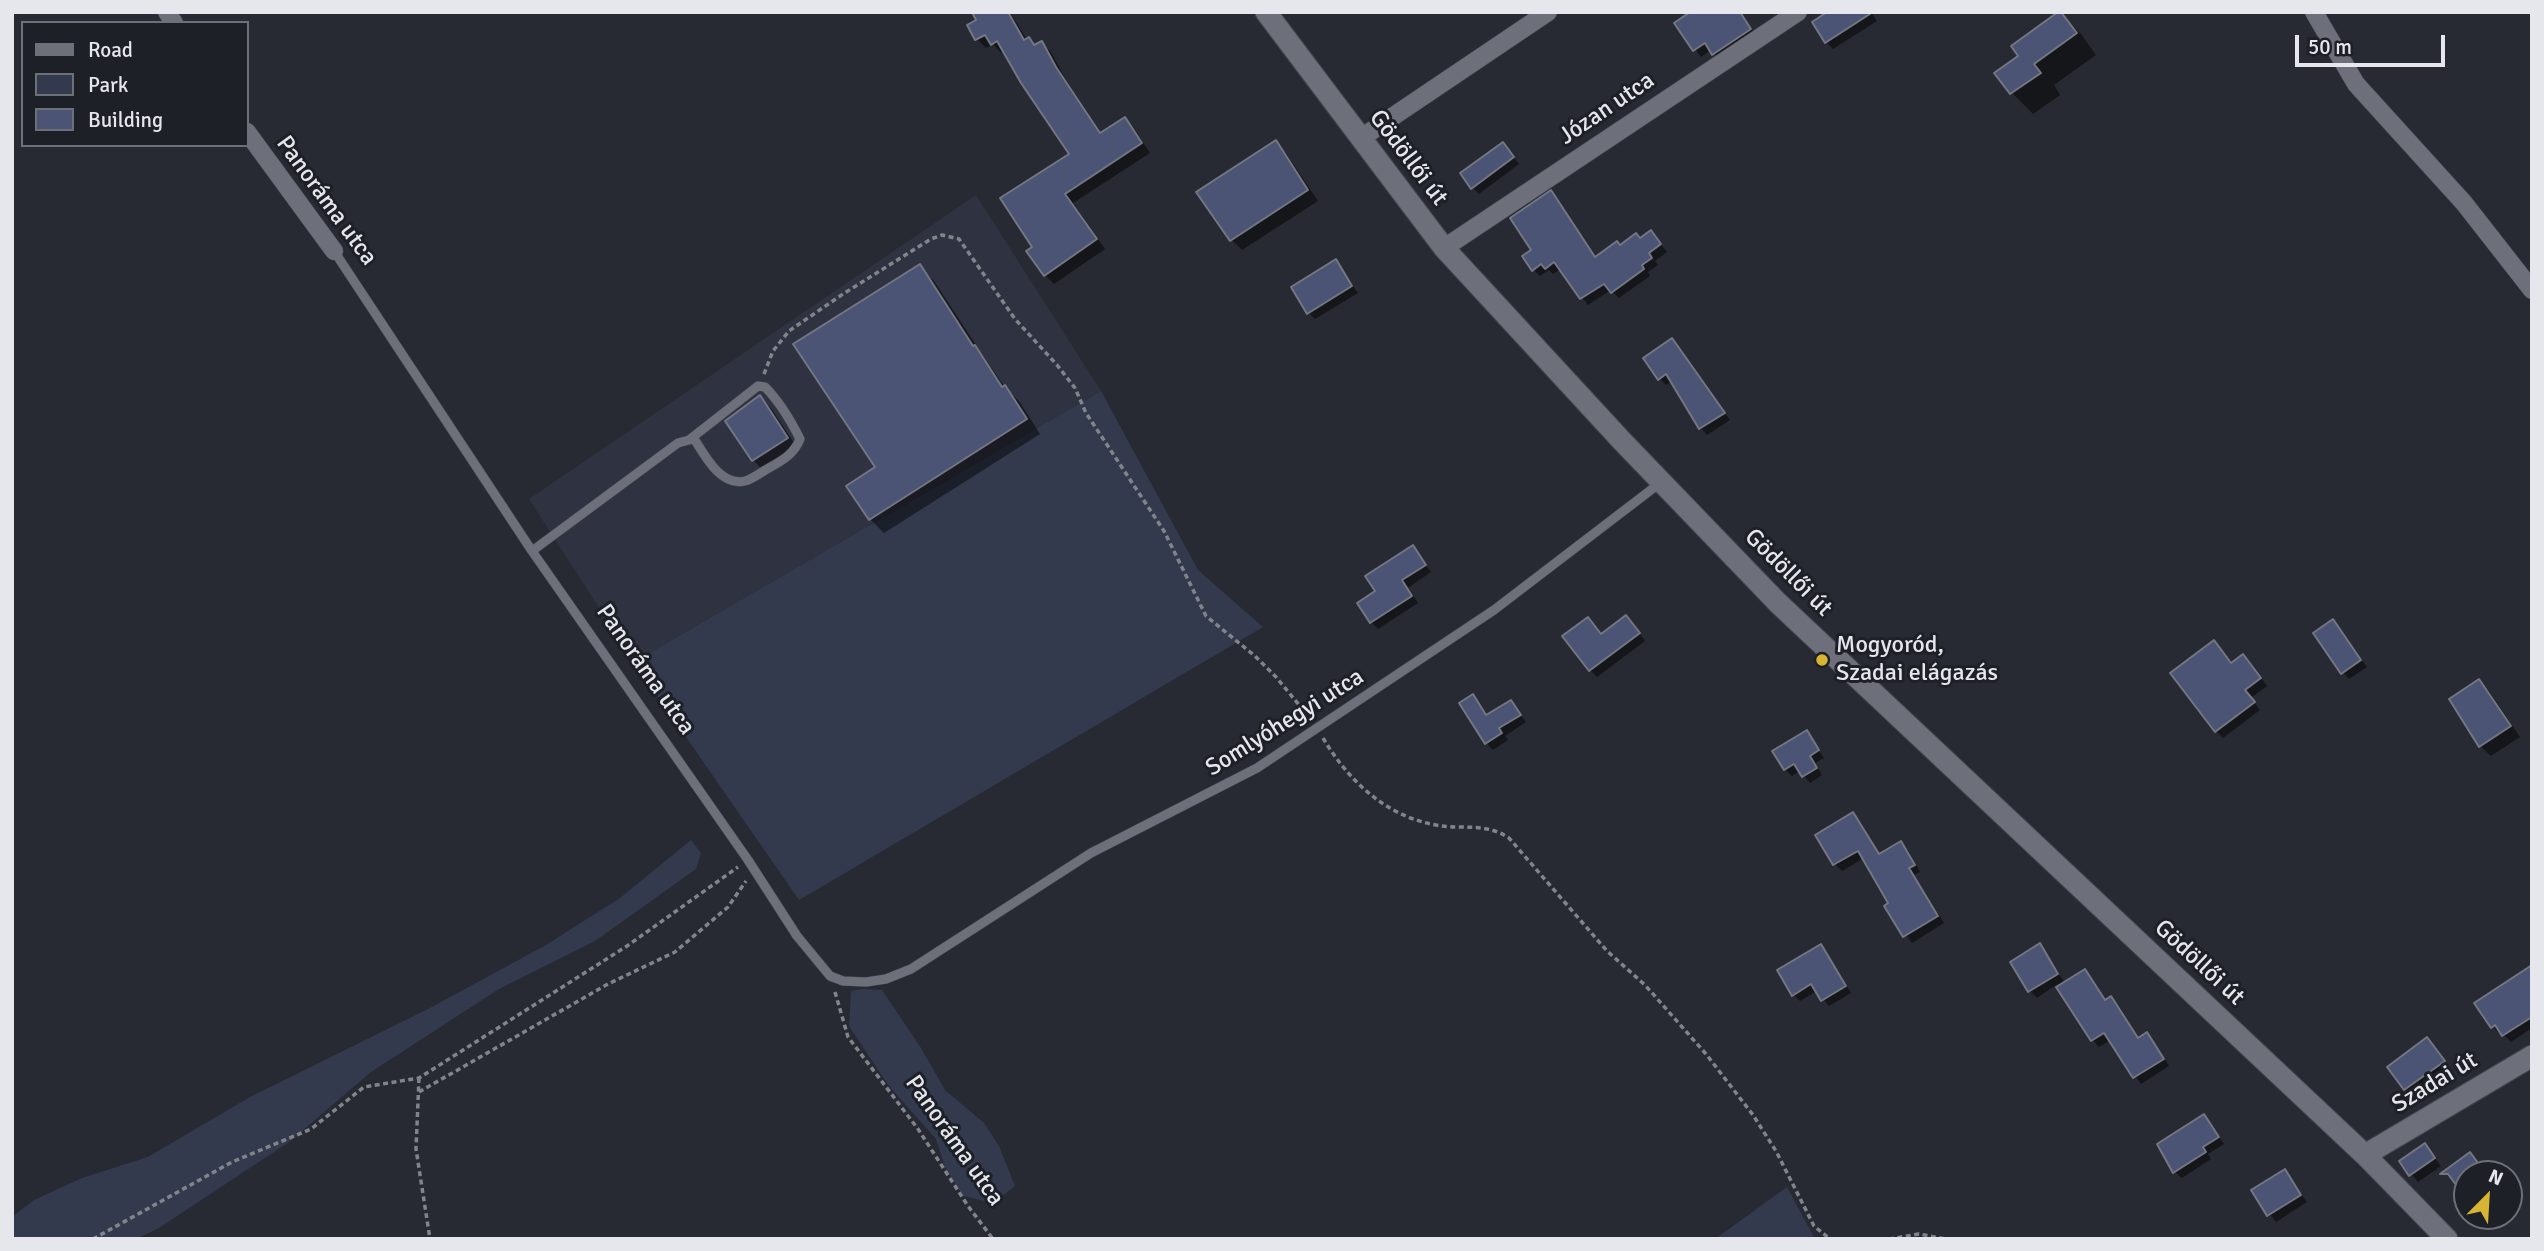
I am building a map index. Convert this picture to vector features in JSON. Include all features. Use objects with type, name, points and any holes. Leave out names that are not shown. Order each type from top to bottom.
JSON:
[{"type":"main road","name":"Gödöllői út","points":[[1266,12],[1444,248],[1778,603],[2365,1155],[2447,1239]]},
{"type":"main road","name":"Szadai út","points":[[2365,1155],[2532,1056]]},
{"type":"street","points":[[1361,138],[1548,12]]},
{"type":"street","name":"Józan utca","points":[[1444,248],[1798,12]]},
{"type":"street","points":[[2315,12],[2356,84],[2464,204],[2532,290]]},
{"type":"street","name":"Panoráma utca","points":[[248,132],[334,251]]},
{"type":"lane","name":"Panoráma utca","points":[[334,251],[532,551],[748,860],[797,936],[830,976]]},
{"type":"lane","points":[[532,551],[678,443],[693,437],[758,386],[765,387],[775,397],[800,439],[796,450],[746,481],[735,482],[710,464],[693,437]]},
{"type":"lane","name":"Somlyóhegyi utca","points":[[830,976],[843,981],[866,982],[886,979],[911,969],[1091,853],[1257,768],[1494,610],[1661,481]]},
{"type":"path","points":[[762,386],[773,351],[789,331],[854,286],[931,239],[942,235],[959,239],[1016,319],[1074,388],[1086,413],[1164,531],[1206,616],[1276,677],[1316,727],[1338,764],[1353,781],[1380,802],[1413,819],[1436,825],[1484,827],[1497,830],[1509,838],[1607,951],[1644,985],[1706,1054],[1753,1115],[1776,1151],[1814,1226],[1830,1239]]},
{"type":"path","points":[[93,1239],[232,1162],[311,1129],[364,1087],[419,1078],[627,946],[748,860]]},
{"type":"path","points":[[419,1092],[608,984],[675,952],[727,907],[744,882],[755,872]]},
{"type":"path","name":"Panoráma utca","points":[[830,976],[848,1037],[918,1129],[993,1239]]},
{"type":"path","points":[[419,1078],[416,1149],[430,1239]]},
{"type":"path","points":[[1889,1239],[1919,1234],[1946,1239]]},
{"type":"shaded area","points":[[976,195],[1101,391],[634,662],[529,499]]},
{"type":"green space","points":[[1101,391],[1198,570],[1263,627],[799,900],[634,662]]},
{"type":"green space","points":[[691,840],[701,853],[696,869],[595,941],[499,989],[371,1072],[289,1142],[159,1228],[136,1239],[12,1239],[12,1217],[34,1200],[82,1178],[148,1157],[250,1097],[430,1008],[546,945],[620,898]]},
{"type":"green space","points":[[882,990],[945,1090],[984,1123],[999,1146],[1015,1186],[993,1203],[963,1196],[945,1167],[936,1139],[889,1086],[849,1026],[851,991]]},
{"type":"green space","points":[[1787,1187],[1815,1239],[1715,1239]]},
{"type":"building","points":[[972,12],[1008,12],[1024,40],[1029,37],[1034,45],[1042,41],[1100,133],[1125,117],[1142,143],[1065,194],[1097,239],[1044,276],[1026,251],[1032,247],[1000,198],[1069,154],[1021,83],[997,41],[991,45],[985,35],[975,40],[967,25],[976,20]]},
{"type":"building","points":[[1690,12],[1740,12],[1751,29],[1712,55],[1705,43],[1693,51],[1674,23]]},
{"type":"building","points":[[1827,12],[1873,12],[1825,43],[1812,22]]},
{"type":"building","points":[[2061,12],[2077,33],[2034,64],[2041,73],[2010,94],[1994,73],[2018,56],[2011,46]]},
{"type":"building","points":[[1276,140],[1308,190],[1230,241],[1196,192]]},
{"type":"building","points":[[1503,142],[1514,157],[1471,189],[1460,173]]},
{"type":"building","points":[[1551,190],[1595,257],[1617,241],[1620,245],[1636,233],[1640,238],[1651,230],[1661,244],[1649,253],[1652,258],[1642,265],[1644,269],[1611,293],[1604,284],[1580,299],[1554,262],[1545,269],[1541,264],[1532,271],[1522,256],[1531,250],[1510,218]]},
{"type":"building","points":[[1336,259],[1352,286],[1307,314],[1291,287]]},
{"type":"building","points":[[920,264],[973,346],[975,345],[1002,387],[1005,385],[1027,419],[869,520],[846,486],[875,467],[793,344]]},
{"type":"building","points":[[1672,338],[1725,413],[1699,429],[1666,374],[1658,380],[1643,358]]},
{"type":"building","points":[[760,395],[788,438],[752,461],[725,421]]},
{"type":"building","points":[[1413,545],[1426,565],[1402,580],[1412,596],[1370,623],[1357,603],[1375,591],[1365,576]]},
{"type":"building","points":[[1626,615],[1640,633],[1589,671],[1562,636],[1588,617],[1601,634]]},
{"type":"building","points":[[2333,619],[2361,660],[2341,674],[2313,633]]},
{"type":"building","points":[[2214,640],[2231,663],[2243,654],[2261,678],[2245,690],[2255,702],[2215,732],[2170,673]]},
{"type":"building","points":[[2479,679],[2511,726],[2479,747],[2449,699]]},
{"type":"building","points":[[1473,694],[1486,715],[1511,700],[1521,715],[1499,728],[1502,733],[1485,744],[1459,703]]},
{"type":"building","points":[[1807,730],[1819,750],[1810,756],[1817,768],[1802,777],[1794,764],[1784,770],[1772,751]]},
{"type":"building","points":[[1853,812],[1879,854],[1901,841],[1915,865],[1909,868],[1938,916],[1903,937],[1884,906],[1888,903],[1858,851],[1833,865],[1815,835]]},
{"type":"building","points":[[2040,943],[2058,974],[2028,992],[2010,962]]},
{"type":"building","points":[[1821,944],[1846,986],[1821,1001],[1811,984],[1792,996],[1777,970]]},
{"type":"building","points":[[2532,965],[2532,1017],[2502,1036],[2495,1025],[2491,1028],[2474,1003]]},
{"type":"building","points":[[2085,969],[2105,1000],[2111,996],[2138,1038],[2147,1032],[2164,1059],[2133,1078],[2104,1033],[2091,1041],[2056,987]]},
{"type":"building","points":[[2427,1037],[2445,1061],[2404,1090],[2387,1067]]},
{"type":"building","points":[[2204,1114],[2219,1137],[2203,1147],[2206,1152],[2173,1173],[2157,1144]]},
{"type":"building","points":[[2425,1143],[2435,1158],[2409,1176],[2399,1161]]},
{"type":"building","points":[[2470,1152],[2476,1160],[2459,1160]]},
{"type":"building","points":[[2453,1164],[2453,1181],[2448,1174],[2440,1174]]},
{"type":"building","points":[[2285,1169],[2301,1195],[2267,1216],[2251,1190]]},
{"type":"place","name":"Mogyoród, Szadai elágazás","points":[[1822,660]]}]
